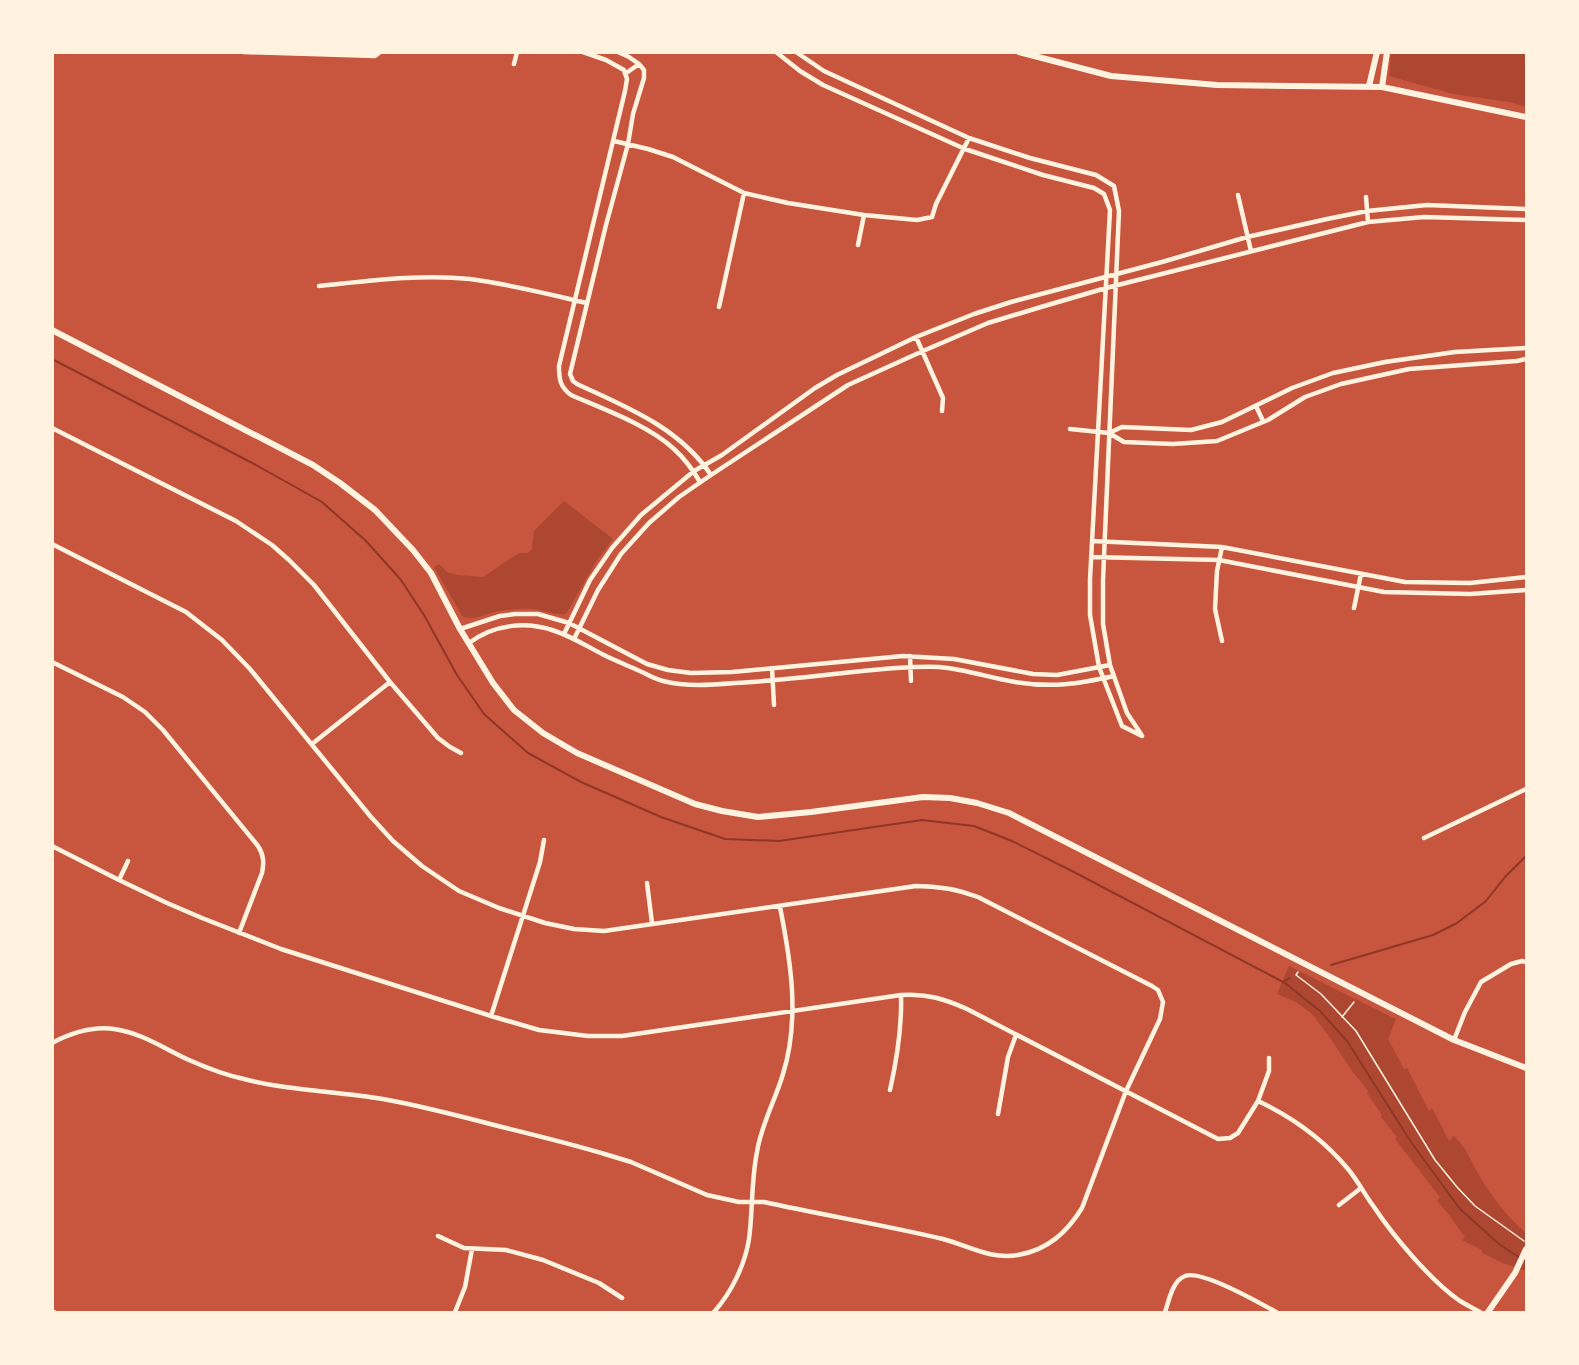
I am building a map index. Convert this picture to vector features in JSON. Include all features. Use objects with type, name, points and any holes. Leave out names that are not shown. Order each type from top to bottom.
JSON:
[{"type":"street","points":[[243,52],[375,56],[380,52]]},
{"type":"street","points":[[513,64],[517,52]]},
{"type":"street","points":[[584,52],[624,70],[627,79],[595,222],[559,366],[560,383],[571,394],[638,426],[669,444],[694,471],[700,482]]},
{"type":"street","points":[[618,52],[639,64],[644,70],[644,78],[633,114],[628,144],[606,225],[571,368],[571,376],[576,384],[644,415],[678,438],[711,475]]},
{"type":"street","points":[[776,52],[800,71],[824,85],[965,148],[1043,176],[1094,188],[1104,194],[1110,210],[1091,557],[1090,615],[1099,667],[1122,726],[1142,736],[1127,713],[1110,665],[1103,624],[1119,211],[1114,186],[1096,176],[969,138],[819,68],[796,52]]},
{"type":"street","points":[[1019,52],[1111,76],[1217,85],[1383,87],[1527,117]]},
{"type":"street","points":[[1369,86],[1377,52]]},
{"type":"street","points":[[1383,87],[1387,52]]},
{"type":"street","points":[[625,74],[639,64]]},
{"type":"street","points":[[858,100],[864,89]]},
{"type":"street","points":[[614,141],[672,157],[744,193],[788,203],[864,215],[917,220],[932,217],[936,204],[969,138]]},
{"type":"street","points":[[1104,194],[1114,186]]},
{"type":"street","points":[[719,308],[744,193]]},
{"type":"street","points":[[1238,195],[1251,251]]},
{"type":"street","points":[[1366,197],[1368,222]]},
{"type":"street","points":[[564,634],[590,580],[620,537],[641,515],[694,471],[801,398],[837,375],[916,337],[1011,302],[1247,237],[1367,211],[1427,205],[1527,209]]},
{"type":"street","points":[[858,245],[864,215]]},
{"type":"street","points":[[574,639],[612,567],[638,534],[679,497],[848,385],[923,351],[988,323],[1106,288],[1368,222],[1424,217],[1527,220]]},
{"type":"street","points":[[595,222],[606,225]]},
{"type":"street","points":[[1162,262],[1165,274]]},
{"type":"street","points":[[319,286],[388,279],[447,278],[503,284],[587,303]]},
{"type":"street","points":[[1011,302],[1014,315]]},
{"type":"street","points":[[52,330],[313,465],[375,510],[413,550],[431,573],[460,629],[493,683],[514,710],[543,733],[577,753],[694,804],[758,817],[923,797],[950,798],[1009,813],[1454,1040],[1527,1068]]},
{"type":"street","points":[[916,337],[943,398],[942,411]]},
{"type":"street","points":[[1103,348],[1113,347]]},
{"type":"street","points":[[1109,433],[1122,427],[1191,430],[1222,422],[1292,388],[1333,373],[1385,362],[1455,352],[1527,348]]},
{"type":"street","points":[[1409,369],[1410,358]]},
{"type":"street","points":[[1070,429],[1109,433],[1124,442],[1173,444],[1216,441],[1263,422],[1305,397],[1332,387],[1409,369],[1527,359]]},
{"type":"street","points":[[560,383],[571,376]]},
{"type":"street","points":[[801,398],[809,410]]},
{"type":"street","points":[[1256,406],[1263,422]]},
{"type":"street","points":[[638,426],[644,415]]},
{"type":"street","points":[[52,428],[236,521],[272,545],[314,585],[390,682],[438,738],[461,753]]},
{"type":"street","points":[[641,515],[649,523]]},
{"type":"street","points":[[1092,541],[1222,547],[1405,582],[1470,583],[1527,577]]},
{"type":"street","points":[[52,544],[186,612],[202,623],[240,657],[386,833],[422,866],[459,891],[477,899],[545,923],[594,931],[780,907],[916,886],[934,886],[960,890],[978,897],[1152,986],[1158,990],[1164,1002],[1162,1012],[1126,1091],[1082,1208],[1056,1240],[1042,1248],[1017,1255],[978,1252],[943,1239],[910,1232],[764,1202],[724,1199],[707,1195],[631,1162],[439,1111],[360,1095],[273,1085],[231,1076],[187,1059],[134,1033],[105,1028],[76,1033],[52,1042]]},
{"type":"street","points":[[1222,547],[1217,571],[1215,609],[1222,641]]},
{"type":"street","points":[[1091,557],[1220,560],[1384,592],[1470,594],[1527,590]]},
{"type":"street","points":[[603,562],[612,567]]},
{"type":"street","points":[[1354,608],[1361,574]]},
{"type":"street","points":[[1470,583],[1470,594]]},
{"type":"street","points":[[460,629],[488,619],[514,614],[538,615],[569,623],[647,664],[691,673],[903,656],[954,659],[1033,674],[1057,675],[1110,665]]},
{"type":"street","points":[[469,643],[491,630],[511,626],[546,628],[564,634],[615,660],[662,680],[683,684],[774,681],[888,669],[939,667],[1047,686],[1080,684],[1114,676]]},
{"type":"street","points":[[615,660],[619,650]]},
{"type":"street","points":[[910,656],[911,681]]},
{"type":"street","points":[[52,662],[123,697],[145,712],[163,730],[258,846],[263,856],[262,873],[239,933]]},
{"type":"street","points":[[772,668],[774,705]]},
{"type":"street","points":[[992,677],[994,668]]},
{"type":"street","points":[[312,744],[390,682]]},
{"type":"street","points":[[1424,838],[1527,789]]},
{"type":"street","points":[[491,1016],[524,916],[544,840]]},
{"type":"street","points":[[52,846],[202,918],[281,949],[491,1016],[561,1034],[622,1036],[901,995],[926,995],[967,1009],[1218,1139],[1230,1138],[1238,1133],[1258,1101],[1269,1071],[1269,1058]]},
{"type":"street","points":[[119,880],[128,861]]},
{"type":"street","points":[[647,883],[652,923]]},
{"type":"street","points":[[717,1312],[736,1277],[747,1249],[754,1166],[760,1134],[789,1049],[793,1011],[789,957],[780,907]]},
{"type":"street","points":[[1454,1040],[1465,1012],[1481,982],[1511,964],[1527,962]]},
{"type":"street","points":[[890,1090],[897,1062],[901,995]]},
{"type":"street","points":[[998,1114],[1008,1057],[1016,1035]]},
{"type":"street","points":[[1258,1101],[1278,1110],[1321,1141],[1348,1169],[1388,1226],[1434,1279],[1460,1301],[1480,1312]]},
{"type":"street","points":[[1339,1205],[1361,1188]]},
{"type":"street","points":[[438,1236],[457,1246],[506,1250],[543,1260],[599,1283],[622,1298]]},
{"type":"street","points":[[455,1312],[465,1287],[472,1249]]},
{"type":"street","points":[[1488,1312],[1515,1273],[1526,1250]]},
{"type":"street","points":[[1165,1312],[1178,1282],[1186,1275],[1192,1274],[1223,1285],[1276,1312]]},
{"type":"path","points":[[1298,972],[1296,975],[1321,994],[1356,1031],[1435,1160],[1475,1206],[1527,1243]]},
{"type":"path","points":[[1342,1017],[1354,1002]]},
{"type":"shaded area","points":[[1391,53],[1526,53],[1526,107],[1509,102],[1453,94],[1389,76]]},
{"type":"shaded area","points":[[564,501],[613,539],[597,560],[566,614],[525,609],[499,611],[476,618],[462,616],[434,567],[439,564],[447,572],[457,575],[483,577],[519,553],[528,553],[532,549],[534,531]]},
{"type":"shaded area","points":[[1289,966],[1396,1019],[1388,1039],[1404,1069],[1407,1068],[1429,1111],[1432,1108],[1449,1141],[1454,1136],[1462,1145],[1495,1199],[1526,1233],[1526,1271],[1482,1253],[1482,1250],[1462,1240],[1465,1237],[1437,1201],[1440,1197],[1395,1139],[1397,1137],[1381,1117],[1368,1091],[1328,1035],[1312,1014],[1296,1002],[1277,994]]},
{"type":"waterway","points":[[52,359],[256,465],[322,502],[366,541],[401,580],[424,615],[457,675],[484,714],[528,753],[581,782],[661,817],[725,839],[779,841],[922,820],[974,826],[1012,841],[1072,871],[1285,983],[1320,1011],[1347,1041],[1411,1142],[1460,1209],[1499,1244],[1526,1262]]},
{"type":"waterway","points":[[1331,965],[1433,935],[1457,923],[1486,901],[1526,856]]},
{"type":"waterway","points":[[1283,982],[1290,978]]}]
